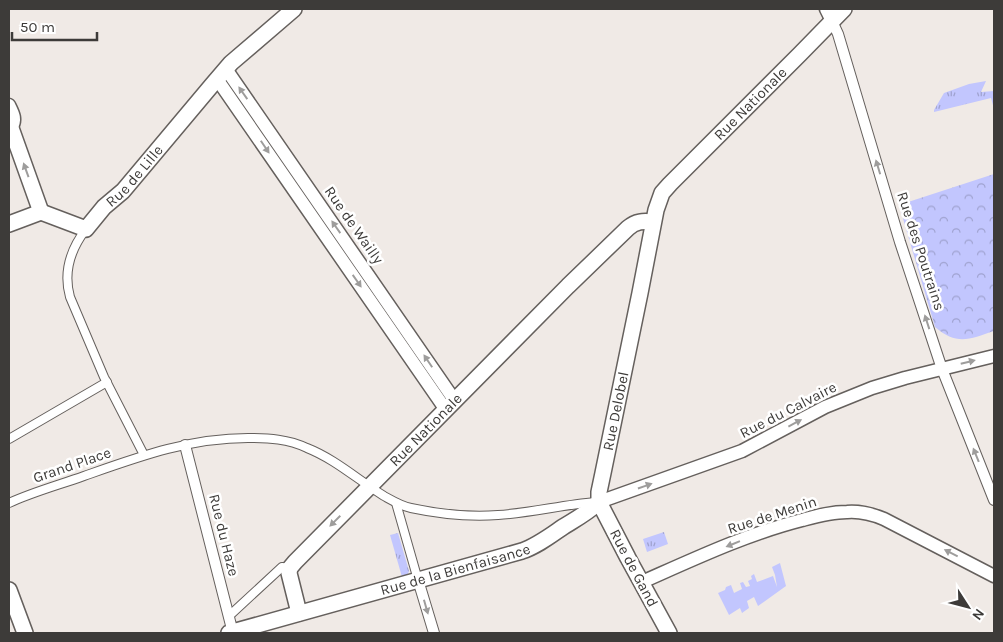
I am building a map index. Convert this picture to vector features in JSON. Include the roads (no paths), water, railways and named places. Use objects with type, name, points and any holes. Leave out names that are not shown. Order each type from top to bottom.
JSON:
[{"type":"main road","name":"Rue de Lille","points":[[86,229],[104,207],[123,191],[221,74],[294,9]]},
{"type":"main road","name":"Rue Nationale","points":[[659,200],[664,190],[680,173],[794,61],[829,15],[844,9]]},
{"type":"main road","points":[[10,129],[42,212]]},
{"type":"main road","name":"Rue Delobel","points":[[599,502],[599,492],[659,200]]},
{"type":"main road","points":[[9,224],[42,212],[86,229]]},
{"type":"main road","name":"Rue Nationale","points":[[290,568],[568,286],[628,228],[639,222],[653,222]]},
{"type":"main road","name":"Rue de la Bienfaisance","points":[[299,613],[528,549],[592,509],[599,502]]},
{"type":"main road","name":"Rue de Gand","points":[[599,502],[668,633]]},
{"type":"main road","points":[[232,633],[299,613],[290,576],[290,568]]},
{"type":"main road","points":[[9,590],[25,633]]},
{"type":"street","name":"Rue des Poutrains","points":[[829,15],[838,34],[900,242],[942,368],[994,500]]},
{"type":"street","name":"Rue de Wailly","points":[[221,74],[451,405]]},
{"type":"street","points":[[9,105],[14,118],[14,124],[10,129]]},
{"type":"street","name":"Rue de Lille","points":[[86,229],[72,252],[67,286],[70,298],[106,380]]},
{"type":"street","name":"Rue du Calvaire","points":[[599,502],[742,452],[825,408],[860,393],[905,378],[994,356]]},
{"type":"street","points":[[9,439],[106,380],[148,454]]},
{"type":"street","name":"Grand Place","points":[[9,502],[148,454],[201,441],[264,438],[288,441],[309,448],[396,503],[417,510],[479,516],[599,502]]},
{"type":"street","name":"Rue du Haze","points":[[185,445],[232,633]]},
{"type":"street","points":[[396,503],[434,633]]},
{"type":"street","name":"Rue de Menin","points":[[642,582],[774,528],[826,514],[846,512],[866,513],[884,519],[994,576]]},
{"type":"street","points":[[229,616],[282,567],[290,568]]}]
